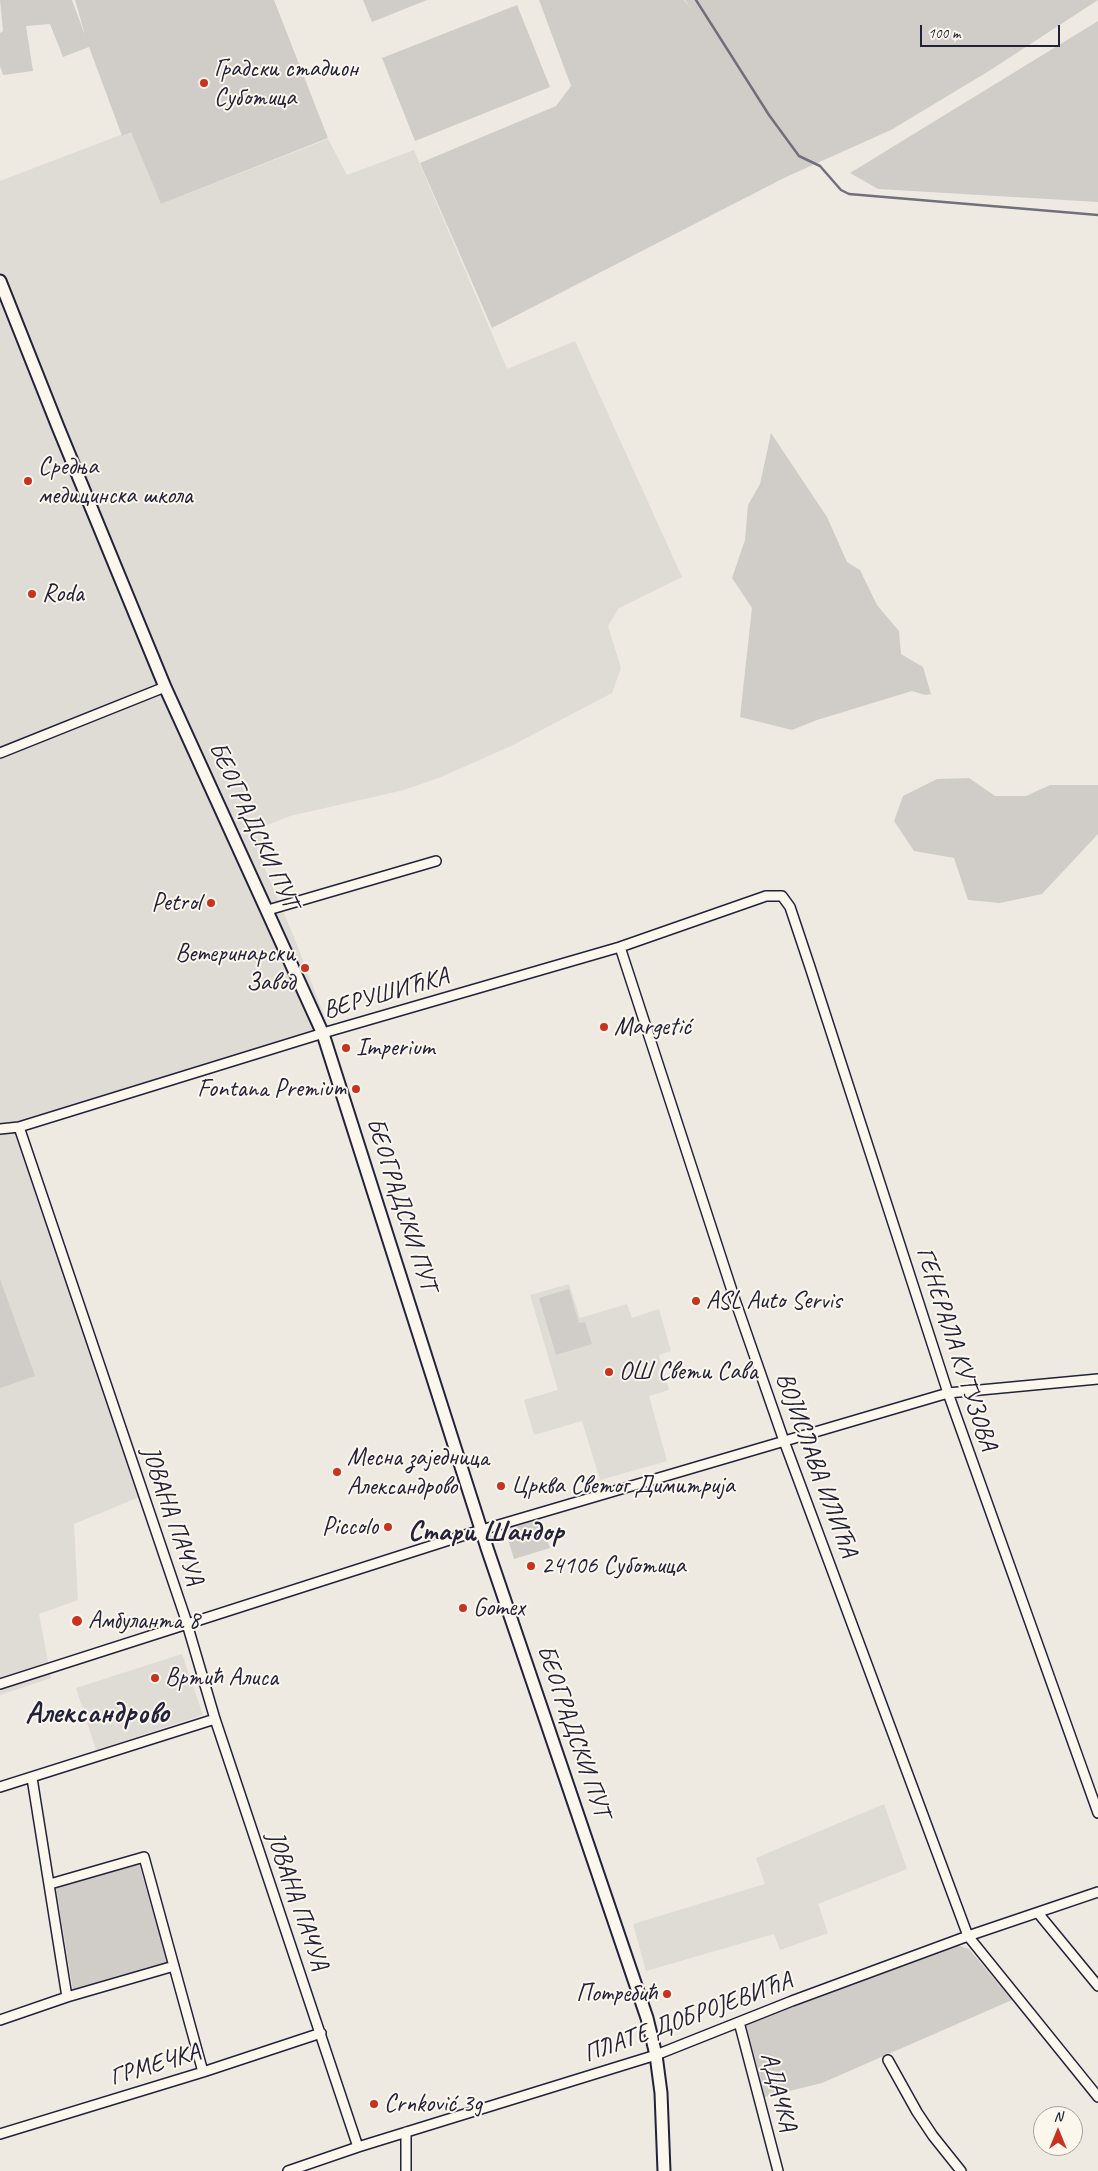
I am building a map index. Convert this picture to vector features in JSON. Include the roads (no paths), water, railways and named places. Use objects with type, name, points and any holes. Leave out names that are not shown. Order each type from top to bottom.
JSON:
[{"type":"main road","name":"БЕОГРАДСКИ ПУТ","points":[[0,281],[165,687],[323,1034],[481,1530],[634,1980],[656,2055],[662,2116],[664,2171]]},
{"type":"street","points":[[0,753],[165,687]]},
{"type":"street","points":[[268,910],[436,861]]},
{"type":"street","name":"ВЕРУШИЋКА","points":[[0,1129],[20,1127],[323,1034],[620,947],[766,896],[782,896]]},
{"type":"street","name":"ГЕНЕРАЛА КУТУЗОВА","points":[[782,896],[790,908],[810,967],[948,1393],[1098,1812]]},
{"type":"street","name":"ВОЈИСЛАВА ИЛИЋА","points":[[620,947],[732,1291],[784,1441],[968,1936],[1098,2096]]},
{"type":"street","name":"ЈОВАНА ПАЧУА","points":[[20,1127],[187,1624],[215,1719],[358,2147]]},
{"type":"street","points":[[0,1684],[481,1530],[948,1393],[1098,1379]]},
{"type":"street","points":[[0,1787],[215,1719]]},
{"type":"street","points":[[32,1778],[67,1997]]},
{"type":"street","points":[[50,1884],[144,1857],[203,2072]]},
{"type":"street","name":"ПЛАТЕ ДОБРОЈЕВИЋА","points":[[288,2171],[358,2147],[656,2055],[968,1936],[1098,1892]]},
{"type":"street","points":[[1038,1913],[1098,1986]]},
{"type":"street","points":[[0,2020],[67,1997],[174,1966]]},
{"type":"street","name":"АДАЧКА","points":[[739,2022],[778,2171]]},
{"type":"street","name":"ГРМЕЧКА","points":[[0,2134],[203,2072],[321,2033]]},
{"type":"street","points":[[888,2060],[932,2136],[961,2171]]},
{"type":"street","points":[[406,2132],[406,2171]]},
{"type":"waterway","points":[[696,0],[769,115],[799,156],[820,166],[841,190],[849,194],[1098,215]]},
{"type":"place","name":"Градски стадион Суботица","points":[[204,83]]},
{"type":"place","name":"Средња медицинска школа","points":[[28,481]]},
{"type":"place","name":"Roda","points":[[32,594]]},
{"type":"place","name":"Petrol","points":[[211,903]]},
{"type":"place","name":"Ветеринарски Завод","points":[[305,968]]},
{"type":"place","name":"Margetić","points":[[604,1027]]},
{"type":"place","name":"Imperium","points":[[346,1048]]},
{"type":"place","name":"Fontana Premium","points":[[356,1089]]},
{"type":"place","name":"ASL Auto Servis","points":[[696,1301]]},
{"type":"place","name":"ОШ Свети Сава","points":[[609,1372]]},
{"type":"place","name":"Месна заједница Александрово","points":[[337,1472]]},
{"type":"place","name":"Црква Светог Димитрија","points":[[501,1486]]},
{"type":"place","name":"Piccolo","points":[[388,1527]]},
{"type":"place","name":"24106 Суботица","points":[[531,1566]]},
{"type":"place","name":"Gomex","points":[[463,1608]]},
{"type":"place","name":"Амбуланта 8","points":[[77,1621]]},
{"type":"place","name":"Вртић Алиса","points":[[155,1678]]},
{"type":"place","name":"Потребић","points":[[667,1994]]},
{"type":"place","name":"Crnković 3g","points":[[374,2104]]},
{"type":"district","name":"Стари Шандор","points":[[486,1533]]},
{"type":"district","name":"Александрово","points":[[97,1714]]}]
